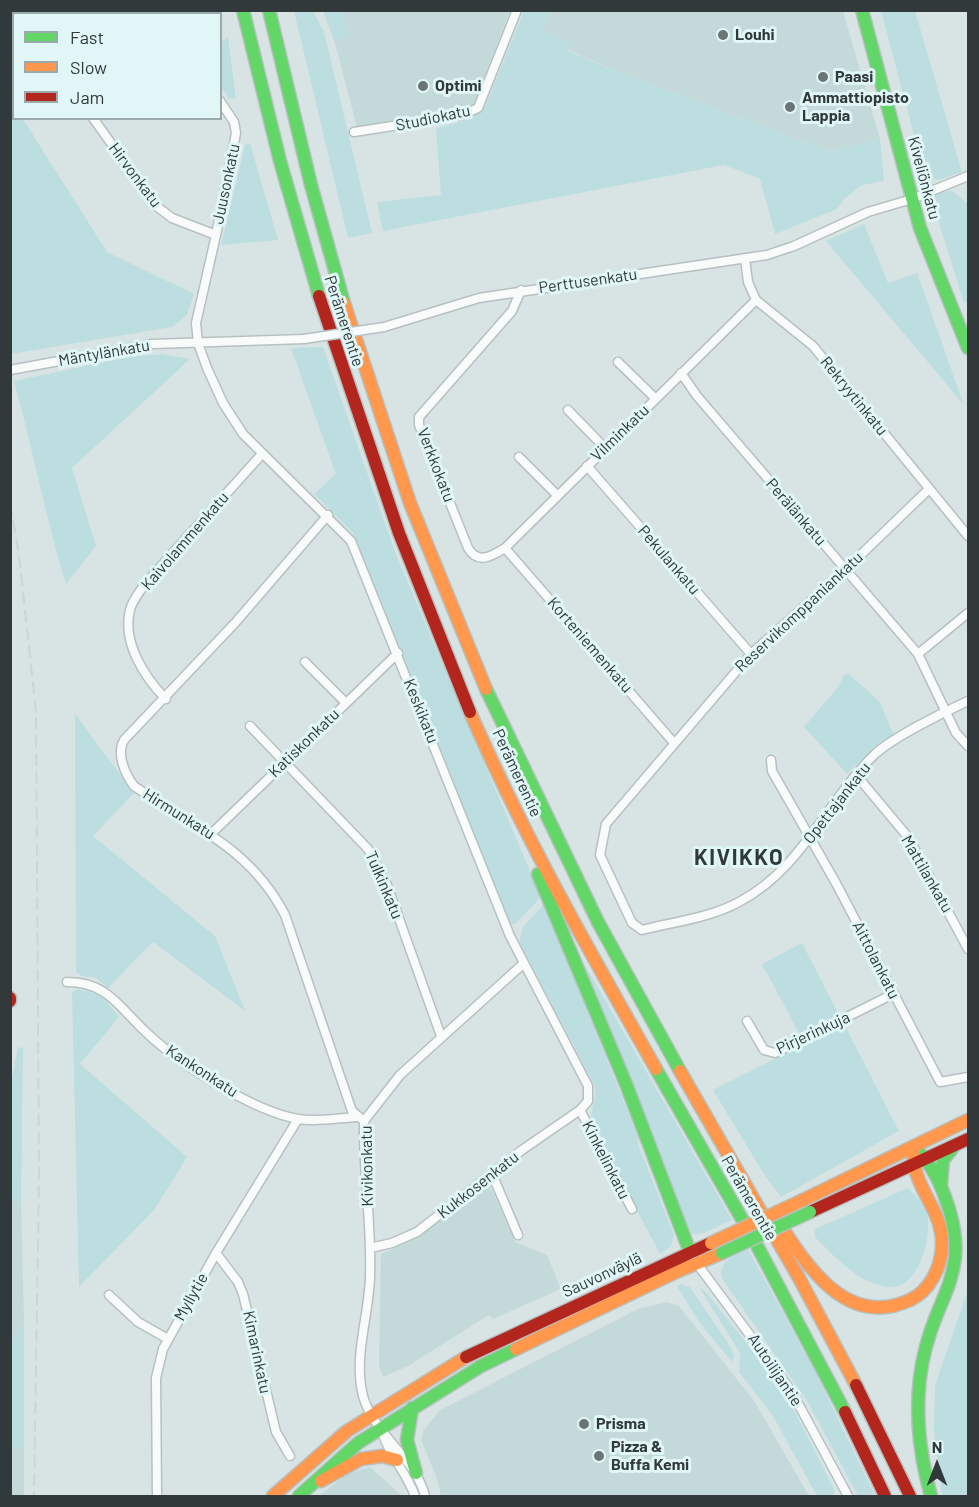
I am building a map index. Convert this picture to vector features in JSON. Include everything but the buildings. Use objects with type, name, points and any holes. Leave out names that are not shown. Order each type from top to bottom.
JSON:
[{"type":"main road","name":"Perämerentie","points":[[243,10],[306,256],[338,359],[420,588],[520,820],[607,984],[820,1360],[885,1497]]},
{"type":"main road","name":"Perämerentie","points":[[269,10],[327,248],[358,352],[408,498],[497,717],[596,917],[843,1360],[910,1497]]},
{"type":"main road","name":"Kiveliönkatu","points":[[862,10],[912,199],[932,261],[969,348]]},
{"type":"main road","points":[[520,820],[526,848],[626,1084],[690,1252]]},
{"type":"main road","name":"Sauvonväylä","points":[[273,1497],[326,1448],[370,1414],[477,1351],[803,1200],[969,1120]]},
{"type":"main road","name":"Sauvonväylä","points":[[299,1497],[334,1462],[381,1428],[509,1351],[969,1139]]},
{"type":"main road","points":[[941,1188],[943,1160],[954,1146]]},
{"type":"main road","points":[[749,1189],[771,1210],[813,1269],[835,1293],[847,1301],[875,1309],[900,1306],[920,1294],[934,1277],[942,1244],[938,1215],[914,1166],[913,1147]]},
{"type":"main road","points":[[913,1147],[928,1158],[956,1224],[959,1251],[955,1270],[926,1351],[919,1387],[921,1451],[930,1497]]},
{"type":"main road","points":[[412,1408],[407,1440],[416,1473]]},
{"type":"main road","points":[[314,1482],[326,1481],[351,1462],[382,1455],[397,1460]]},
{"type":"street","name":"Studiokatu","points":[[354,132],[463,115],[478,108],[517,10]]},
{"type":"street","name":"Juusonkatu","points":[[216,235],[237,134],[234,122],[222,104]]},
{"type":"street","name":"Hirvonkatu","points":[[94,120],[155,205],[172,218],[216,235]]},
{"type":"street","name":"Perttusenkatu","points":[[198,343],[304,339],[384,327],[479,298],[521,290],[745,259],[794,246],[868,212],[912,199],[969,176]]},
{"type":"street","points":[[198,343],[197,318],[216,235]]},
{"type":"street","points":[[745,259],[748,282],[756,300]]},
{"type":"street","name":"Verkkokatu","points":[[481,558],[474,555],[468,548],[419,425],[420,417],[512,311],[521,290]]},
{"type":"street","name":"Vilminkatu","points":[[481,558],[492,556],[505,548],[756,300]]},
{"type":"street","name":"Rekryytinkatu","points":[[756,300],[813,346],[969,536]]},
{"type":"street","name":"Mäntylänkatu","points":[[10,370],[152,344],[198,343]]},
{"type":"street","name":"Keskikatu","points":[[198,343],[223,403],[243,434],[328,515],[351,541],[523,964],[588,1086],[588,1101],[580,1110]]},
{"type":"street","points":[[618,362],[656,399]]},
{"type":"street","name":"Perälänkatu","points":[[681,374],[697,396],[918,654],[956,733],[969,747]]},
{"type":"street","points":[[568,410],[605,448]]},
{"type":"street","name":"Kaivolammenkatu","points":[[166,699],[147,676],[133,647],[130,609],[144,585],[262,454]]},
{"type":"street","points":[[519,457],[557,495]]},
{"type":"street","name":"Pekulankatu","points":[[587,466],[752,654]]},
{"type":"street","name":"Reservikomppaniankatu","points":[[642,930],[632,923],[600,855],[606,824],[752,654],[845,570],[929,489]]},
{"type":"street","name":"Hirmunkatu","points":[[328,515],[166,699],[122,744],[120,751],[124,769],[134,786],[236,852],[257,873],[285,915],[352,1111],[360,1119]]},
{"type":"street","name":"Korteniemenkatu","points":[[505,548],[674,743]]},
{"type":"street","points":[[918,654],[969,613]]},
{"type":"street","name":"Katiskonkatu","points":[[211,834],[398,653]]},
{"type":"street","points":[[305,663],[346,703]]},
{"type":"street","name":"Opettajankatu","points":[[642,930],[738,903],[778,872],[811,838],[857,776],[882,748],[969,701]]},
{"type":"street","name":"Tulkinkatu","points":[[250,726],[362,839],[374,858],[387,885],[441,1036]]},
{"type":"street","name":"Aittolankatu","points":[[771,760],[772,771],[811,838],[940,1082],[969,1077]]},
{"type":"street","name":"Mattilankatu","points":[[857,776],[908,837],[969,949]]},
{"type":"street","name":"Kivikonkatu","points":[[381,1428],[370,1414],[364,1399],[359,1368],[368,1312],[370,1248],[360,1119],[400,1075],[441,1036],[523,964]]},
{"type":"street","name":"Kankonkatu","points":[[67,982],[86,983],[99,988],[148,1035],[193,1068],[251,1101],[298,1119],[360,1119]]},
{"type":"street","name":"Pirjerinkuja","points":[[747,1021],[764,1050],[775,1053],[893,994]]},
{"type":"street","name":"Kukkosenkatu","points":[[370,1248],[392,1243],[417,1232],[580,1110]]},
{"type":"street","name":"Kinkelinkatu","points":[[580,1110],[632,1209]]},
{"type":"street","name":"Myllytie","points":[[157,1497],[156,1378],[159,1360],[168,1339],[216,1253],[298,1119]]},
{"type":"street","points":[[492,1174],[518,1234]]},
{"type":"street","name":"Autoilijantie","points":[[690,1252],[792,1392],[848,1497]]},
{"type":"street","name":"Kimarinkatu","points":[[216,1253],[238,1282],[243,1294],[276,1432],[290,1456]]},
{"type":"street","points":[[109,1295],[138,1322],[168,1339]]},
{"type":"street","points":[[381,1428],[386,1445],[409,1481],[415,1497]]},
{"type":"street","points":[[381,1428],[416,1473],[425,1497]]},
{"type":"shaded area","points":[[294,11],[313,11],[324,32],[372,233],[348,238]]},
{"type":"shaded area","points":[[323,11],[343,11],[348,37],[334,40]]},
{"type":"shaded area","points":[[343,11],[510,11],[474,104],[468,109],[357,127],[334,40],[347,36]]},
{"type":"shaded area","points":[[524,11],[550,11],[542,31],[571,43],[569,51],[625,75],[830,152],[880,139],[884,181],[862,185],[845,198],[837,209],[775,234],[760,179],[724,165],[383,231],[377,202],[441,195],[436,128],[472,119],[485,107]]},
{"type":"shaded area","name":"Ammattiopisto Lappia","points":[[550,11],[843,11],[880,139],[830,152],[625,75],[569,50],[542,31]]},
{"type":"shaded area","points":[[881,11],[915,11],[962,172],[938,180],[925,176]]},
{"type":"shaded area","points":[[228,37],[236,99],[229,98],[222,88],[222,41]]},
{"type":"shaded area","points":[[10,99],[12,120],[24,120],[107,252],[194,294],[187,315],[172,327],[11,354]]},
{"type":"shaded area","points":[[250,143],[278,240],[221,245],[245,145]]},
{"type":"shaded area","points":[[951,190],[968,204],[968,301],[964,303],[932,200],[934,195]]},
{"type":"shaded area","points":[[864,224],[888,283],[917,273],[964,405],[826,241]]},
{"type":"shaded area","points":[[323,347],[395,552],[541,897],[515,924],[511,924],[354,534],[314,494],[336,474],[291,348]]},
{"type":"shaded area","points":[[162,354],[190,359],[72,468],[96,546],[66,584],[14,381],[129,357]]},
{"type":"shaded area","points":[[845,674],[849,674],[879,701],[894,735],[874,747],[847,774],[804,727],[838,687]]},
{"type":"shaded area","points":[[75,714],[134,793],[93,836],[215,936],[245,1011],[153,942],[108,988],[96,978],[82,976],[76,972]]},
{"type":"shaded area","points":[[544,904],[638,1137],[638,1144],[674,1235],[671,1246],[660,1254],[593,1128],[591,1117],[595,1086],[519,941],[523,927]]},
{"type":"shaded area","points":[[802,943],[839,1015],[800,1035],[762,964]]},
{"type":"shaded area","points":[[586,967],[732,1220],[704,1233],[689,1235],[584,969]]},
{"type":"shaded area","points":[[78,989],[101,995],[119,1017],[80,1064],[187,1157],[154,1210],[79,1287],[72,992]]},
{"type":"shaded area","points":[[844,1024],[899,1131],[781,1197],[765,1176],[713,1090]]},
{"type":"shaded area","points":[[18,1047],[23,1048],[21,1203],[10,1196],[10,1088]]},
{"type":"shaded area","points":[[489,1184],[515,1242],[547,1255],[561,1289],[493,1319],[489,1315],[408,1366],[383,1377],[379,1365],[381,1254],[410,1241]]},
{"type":"shaded area","points":[[908,1188],[925,1210],[928,1219],[927,1240],[920,1263],[914,1273],[898,1286],[887,1287],[866,1280],[838,1260],[815,1237],[815,1229]]},
{"type":"shaded area","points":[[11,1196],[21,1203],[24,1321],[11,1346]]},
{"type":"shaded area","points":[[748,1249],[817,1375],[875,1496],[858,1496],[809,1404],[723,1280],[721,1274],[724,1264]]},
{"type":"shaded area","points":[[681,1284],[690,1287],[732,1349],[734,1357],[732,1362],[699,1322],[677,1286]]},
{"type":"shaded area","points":[[699,1287],[706,1292],[774,1378],[796,1414],[835,1491],[832,1496],[817,1496],[773,1416],[739,1372],[740,1353]]},
{"type":"shaded area","points":[[968,1290],[968,1496],[942,1496],[934,1431],[935,1385]]},
{"type":"shaded area","points":[[667,1302],[679,1306],[755,1402],[809,1496],[441,1496],[437,1479],[421,1440],[423,1431],[440,1410],[638,1309]]},
{"type":"shaded area","points":[[24,1321],[24,1448],[11,1447],[11,1346]]},
{"type":"shaded area","points":[[11,1447],[24,1448],[24,1496],[11,1496]]},
{"type":"shaded area","points":[[370,1467],[402,1496],[319,1496],[347,1474]]},
{"type":"railway","points":[[10,503],[19,555],[36,711],[39,1175],[34,1496]]},
{"type":"traffic: fast","points":[[243,10],[280,161],[319,296]]},
{"type":"traffic: fast","points":[[269,10],[311,185],[344,303]]},
{"type":"traffic: fast","points":[[862,10],[920,228],[968,348]]},
{"type":"traffic: fast","points":[[486,689],[598,922],[680,1071]]},
{"type":"traffic: fast","points":[[538,874],[626,1084],[690,1252]]},
{"type":"traffic: fast","points":[[656,1069],[754,1240],[845,1412]]},
{"type":"traffic: fast","points":[[941,1185],[943,1160],[954,1146]]},
{"type":"traffic: fast","points":[[913,1147],[932,1169],[945,1197],[953,1224],[955,1246],[954,1265],[949,1283],[935,1319],[922,1364],[918,1398],[923,1464],[931,1496]]},
{"type":"traffic: fast","points":[[722,1253],[810,1212]]},
{"type":"traffic: fast","points":[[299,1496],[358,1443],[481,1366],[516,1349]]},
{"type":"traffic: fast","points":[[412,1408],[407,1440],[416,1473]]},
{"type":"traffic: slow","points":[[344,303],[410,503],[486,689]]},
{"type":"traffic: slow","points":[[470,712],[535,848],[656,1069]]},
{"type":"traffic: slow","points":[[680,1071],[799,1278],[856,1385]]},
{"type":"traffic: slow","points":[[803,1200],[968,1120]]},
{"type":"traffic: slow","points":[[774,1215],[814,1271],[829,1287],[847,1299],[866,1306],[887,1307],[910,1300],[929,1285],[937,1270],[942,1247],[942,1235],[936,1214],[917,1176],[913,1147]]},
{"type":"traffic: slow","points":[[711,1243],[803,1200]]},
{"type":"traffic: slow","points":[[516,1349],[676,1272],[722,1253]]},
{"type":"traffic: slow","points":[[273,1496],[347,1431],[466,1357]]},
{"type":"traffic: slow","points":[[321,1481],[361,1459],[382,1456],[397,1460]]},
{"type":"traffic: jam","points":[[319,296],[399,533],[470,712]]},
{"type":"traffic: jam","points":[[810,1212],[968,1139]]},
{"type":"traffic: jam","points":[[466,1357],[711,1243]]},
{"type":"traffic: jam","points":[[856,1385],[910,1496]]},
{"type":"traffic: jam","points":[[845,1412],[885,1496]]},
{"type":"place","name":"Louhi","points":[[723,35]]},
{"type":"place","name":"Paasi","points":[[823,77]]},
{"type":"place","name":"Optimi","points":[[423,86]]},
{"type":"place","name":"Ammattiopisto Lappia","points":[[790,107]]},
{"type":"place","name":"Prisma","points":[[584,1424]]},
{"type":"place","name":"Pizza & Buffa Kemi","points":[[599,1456]]},
{"type":"district","name":"KIVIKKO","points":[[739,858]]}]
